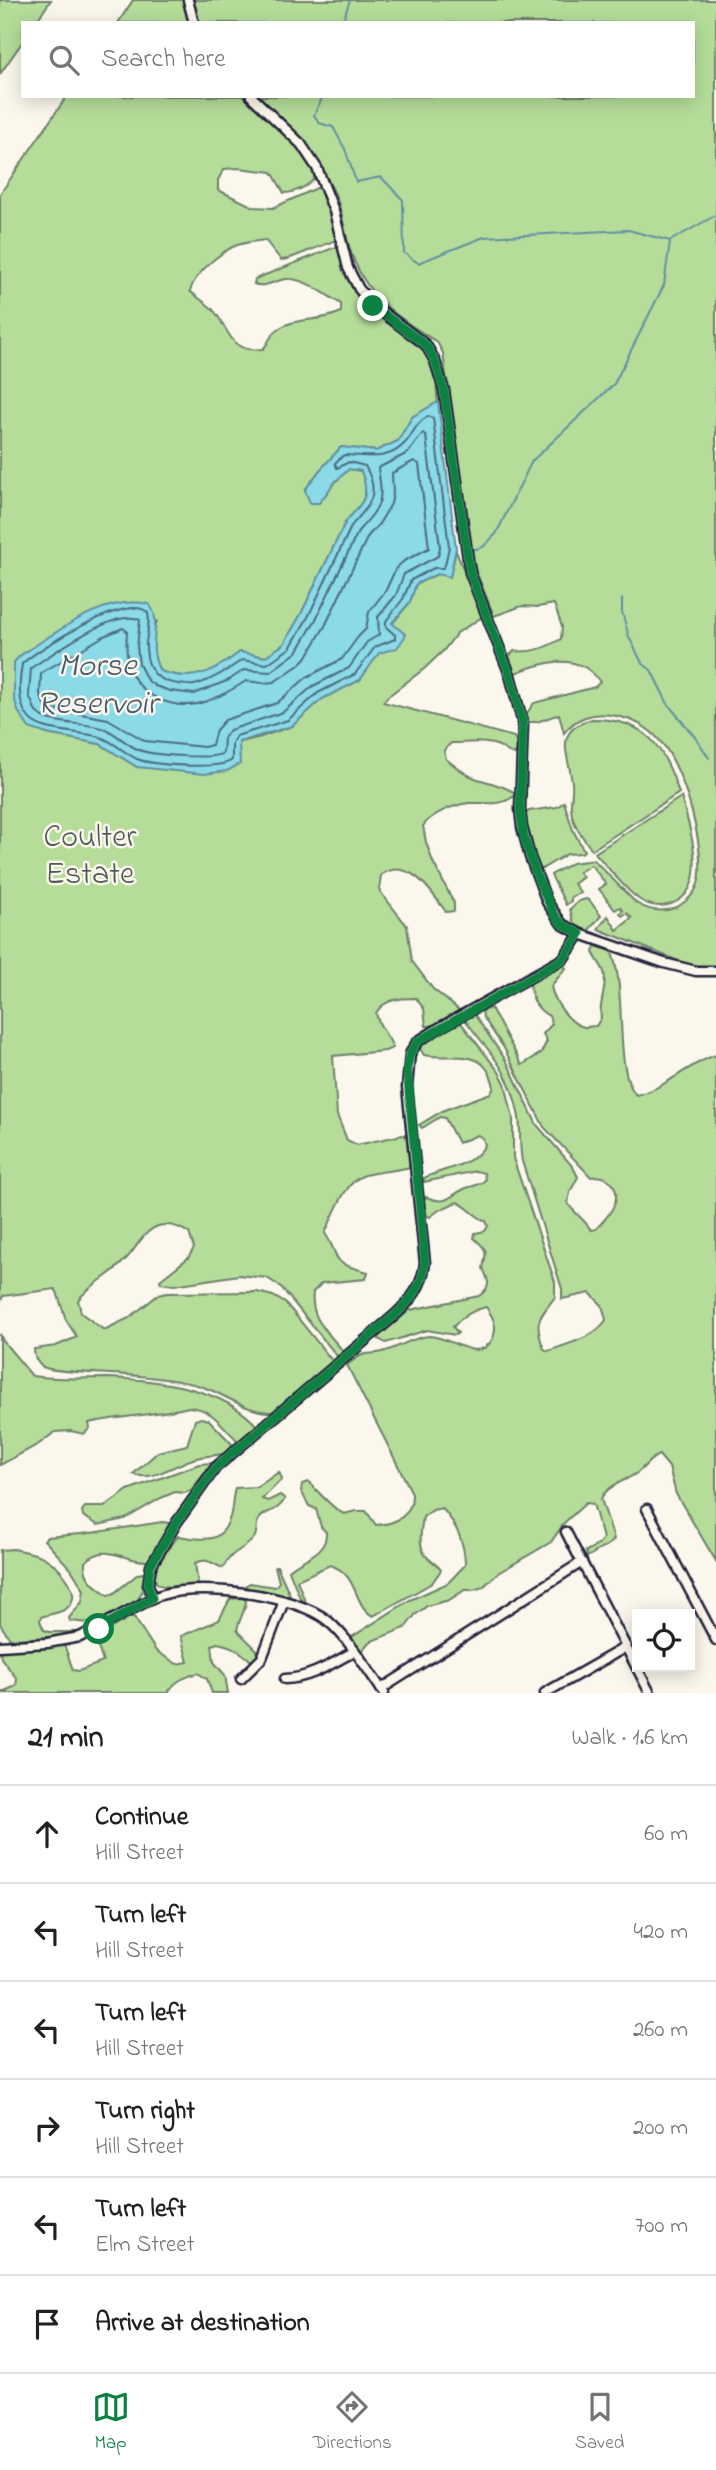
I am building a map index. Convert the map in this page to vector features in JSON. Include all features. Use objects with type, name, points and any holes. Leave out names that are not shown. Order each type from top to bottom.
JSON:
[{"type":"street","points":[[188,0],[193,21]]},
{"type":"street","points":[[253,98],[301,145],[317,168],[334,211],[348,268],[359,289],[373,306],[426,345],[435,361],[444,390],[470,573],[510,675],[523,724],[520,809],[524,837],[537,877],[554,914],[562,924],[580,934],[696,971],[716,971]]},
{"type":"street","points":[[152,1598],[148,1585],[150,1566],[216,1467],[395,1315],[418,1291],[425,1263],[407,1078],[410,1054],[417,1042],[563,959],[580,934]]},
{"type":"street","points":[[648,1509],[716,1640]]},
{"type":"street","points":[[566,1532],[650,1693]]},
{"type":"street","points":[[0,1646],[47,1643],[80,1637],[152,1598],[167,1593],[197,1590],[238,1592],[284,1601],[318,1614],[337,1631],[382,1691],[582,1562]]},
{"type":"street","points":[[241,1679],[262,1658],[284,1601]]},
{"type":"street","points":[[545,1693],[626,1647]]},
{"type":"street","points":[[285,1678],[318,1671],[353,1652]]},
{"type":"green space","points":[[0,0],[51,0],[36,21],[21,21],[21,44],[0,74]]},
{"type":"green space","points":[[133,0],[183,0],[188,21],[119,21]]},
{"type":"green space","points":[[193,0],[716,0],[716,968],[694,967],[598,929],[608,916],[617,930],[632,918],[627,913],[622,916],[620,913],[623,910],[620,907],[615,910],[599,889],[606,884],[591,865],[579,872],[583,877],[574,884],[581,893],[571,897],[571,901],[566,905],[551,875],[572,863],[594,860],[636,903],[646,908],[672,909],[690,897],[698,884],[700,852],[685,789],[661,742],[645,727],[625,718],[591,715],[573,723],[564,733],[559,714],[537,722],[528,722],[527,713],[534,703],[595,687],[600,682],[592,672],[572,663],[537,665],[515,673],[509,656],[514,651],[533,650],[561,639],[562,627],[554,604],[522,606],[494,616],[472,561],[443,353],[437,342],[395,314],[372,291],[355,263],[337,200],[319,165],[302,141],[261,98],[695,98],[695,21],[198,21]]},
{"type":"green space","name":"Coulter Estate","points":[[66,98],[249,98],[296,144],[315,177],[301,188],[284,193],[272,172],[224,169],[218,180],[218,190],[254,207],[273,208],[319,187],[324,193],[336,238],[281,260],[265,240],[237,245],[209,264],[197,277],[190,291],[212,309],[238,345],[263,349],[274,333],[283,326],[341,312],[341,304],[298,280],[287,279],[259,285],[254,284],[255,279],[339,248],[348,277],[357,293],[378,313],[414,339],[431,361],[436,375],[438,402],[412,417],[398,441],[376,451],[341,447],[305,490],[319,503],[349,469],[361,471],[365,493],[364,499],[346,521],[284,644],[265,657],[240,652],[212,671],[193,676],[172,675],[160,671],[153,653],[152,640],[157,621],[38,644],[14,663],[47,734],[100,744],[137,767],[261,737],[292,726],[322,699],[360,680],[379,652],[392,624],[410,602],[416,584],[437,574],[450,576],[456,551],[482,617],[457,633],[424,669],[383,702],[514,737],[519,746],[515,754],[494,744],[482,742],[451,743],[444,750],[446,759],[467,774],[514,792],[514,796],[503,802],[469,803],[450,808],[432,817],[423,826],[433,862],[454,903],[454,911],[446,912],[426,886],[410,873],[391,870],[381,875],[379,890],[407,926],[412,961],[433,989],[459,1010],[456,1014],[426,1026],[424,1009],[416,998],[393,1000],[379,1008],[376,1013],[379,1024],[393,1048],[333,1056],[337,1115],[347,1140],[357,1145],[408,1136],[410,1167],[358,1178],[341,1199],[325,1233],[338,1260],[347,1266],[368,1272],[366,1279],[322,1283],[313,1292],[317,1317],[342,1350],[342,1355],[337,1356],[281,1287],[267,1278],[239,1275],[174,1285],[161,1283],[160,1280],[188,1258],[194,1248],[189,1233],[170,1225],[158,1226],[148,1232],[119,1266],[78,1300],[81,1313],[104,1330],[129,1318],[158,1295],[167,1293],[257,1292],[273,1296],[285,1303],[333,1362],[277,1412],[255,1410],[197,1385],[180,1381],[43,1367],[36,1360],[34,1349],[56,1346],[77,1337],[66,1320],[55,1289],[3,1296],[0,1303],[0,194]]},
{"type":"green space","points":[[592,719],[627,724],[650,738],[666,762],[679,793],[592,850],[573,818],[572,783],[566,745],[572,730]]},
{"type":"green space","points":[[681,797],[694,856],[691,885],[684,897],[671,904],[651,905],[628,890],[595,853]]},
{"type":"green space","points":[[564,802],[573,830],[584,851],[567,854],[540,870],[529,844],[525,814],[557,807]]},
{"type":"green space","points":[[586,899],[601,916],[588,931],[574,924],[570,909]]},
{"type":"green space","points":[[595,946],[611,951],[616,967],[622,1048],[629,1083],[636,1095],[657,1087],[695,1064],[716,1055],[716,1561],[676,1494],[669,1467],[659,1455],[637,1473],[603,1494],[601,1499],[614,1539],[611,1543],[587,1557],[586,1551],[598,1545],[603,1538],[593,1504],[586,1503],[565,1522],[551,1542],[498,1573],[483,1587],[465,1590],[449,1600],[427,1606],[415,1615],[405,1628],[369,1642],[363,1652],[373,1672],[351,1640],[352,1637],[410,1600],[448,1583],[465,1565],[459,1534],[442,1508],[423,1517],[422,1549],[441,1570],[432,1583],[373,1616],[362,1605],[346,1575],[330,1565],[297,1580],[305,1601],[302,1603],[289,1570],[323,1546],[326,1532],[321,1527],[316,1509],[309,1506],[301,1491],[302,1484],[309,1482],[344,1514],[366,1511],[376,1525],[391,1523],[402,1517],[410,1507],[412,1493],[347,1365],[362,1355],[383,1352],[429,1336],[464,1348],[480,1350],[493,1338],[495,1330],[493,1318],[486,1307],[460,1320],[453,1327],[458,1333],[455,1335],[427,1330],[386,1343],[377,1338],[410,1310],[479,1296],[488,1284],[483,1268],[485,1251],[474,1238],[475,1233],[485,1231],[488,1226],[486,1221],[457,1202],[430,1217],[427,1216],[423,1201],[426,1197],[446,1199],[485,1180],[484,1173],[476,1171],[424,1182],[424,1178],[474,1158],[485,1145],[483,1139],[478,1135],[458,1143],[445,1118],[440,1117],[422,1128],[419,1125],[444,1110],[491,1093],[494,1087],[484,1065],[476,1060],[424,1055],[420,1049],[432,1036],[461,1023],[499,1072],[505,1083],[513,1118],[513,1158],[555,1282],[555,1297],[539,1320],[538,1326],[544,1349],[548,1351],[588,1336],[606,1320],[602,1305],[590,1293],[562,1299],[562,1289],[522,1161],[519,1117],[511,1087],[499,1065],[466,1019],[474,1014],[507,1062],[537,1125],[573,1167],[578,1177],[568,1203],[591,1230],[596,1229],[613,1208],[615,1188],[603,1177],[591,1177],[544,1127],[482,1011],[491,1008],[522,1065],[541,1053],[547,1041],[543,1034],[552,1024],[549,1016],[536,1004],[530,986],[532,982],[563,965],[566,968],[551,986],[558,1004],[578,1025],[596,1026],[601,1018],[605,978],[593,952]]},
{"type":"green space","points":[[0,1334],[32,1376],[127,1379],[189,1388],[227,1403],[244,1413],[258,1427],[241,1441],[237,1440],[210,1414],[189,1407],[89,1423],[90,1428],[84,1434],[55,1432],[0,1465]]},
{"type":"green space","points":[[195,1420],[209,1420],[232,1444],[227,1453],[186,1461],[155,1475],[133,1474],[158,1452],[187,1445]]},
{"type":"green space","points":[[213,1463],[191,1490],[185,1493],[175,1492],[161,1498],[125,1519],[98,1525],[83,1516],[85,1507],[104,1507],[128,1490],[199,1464]]},
{"type":"green space","points":[[279,1472],[282,1479],[262,1499],[268,1501],[280,1495],[285,1499],[278,1507],[260,1518],[254,1538],[230,1557],[223,1568],[199,1561],[195,1563],[198,1584],[172,1587],[157,1583],[155,1577],[159,1563],[178,1536],[203,1539],[216,1537],[230,1517],[235,1488],[257,1487]]},
{"type":"green space","points":[[169,1523],[170,1527],[148,1561],[101,1553],[85,1562],[88,1577],[108,1595],[138,1574],[144,1573],[143,1590],[136,1603],[99,1624],[70,1621],[69,1618],[82,1602],[84,1590],[71,1569],[44,1540],[47,1537]]},
{"type":"green space","points":[[13,1549],[45,1558],[62,1573],[71,1587],[72,1602],[67,1608],[41,1617],[44,1630],[84,1632],[10,1639],[0,1624],[0,1550]]},
{"type":"green space","points":[[275,1566],[290,1595],[288,1597],[250,1591],[245,1586],[250,1583],[275,1587],[279,1582]]},
{"type":"green space","points":[[242,1598],[246,1603],[237,1630],[257,1650],[258,1657],[251,1661],[231,1647],[217,1643],[212,1645],[214,1662],[225,1675],[228,1693],[212,1693],[207,1679],[198,1673],[180,1680],[168,1693],[0,1693],[16,1686],[17,1679],[1,1658],[0,1651],[61,1645],[65,1647],[73,1670],[79,1671],[103,1662],[95,1638],[130,1617],[134,1617],[156,1651],[177,1664],[188,1662],[181,1636],[219,1620],[230,1599]]},
{"type":"water","name":"Morse Reservoir","points":[[438,402],[456,548],[450,577],[437,574],[416,584],[410,602],[392,623],[406,635],[397,648],[379,653],[360,680],[322,699],[292,726],[239,742],[240,764],[227,771],[204,774],[137,767],[100,744],[29,728],[18,711],[14,697],[14,662],[66,626],[98,610],[132,603],[149,604],[155,619],[156,661],[160,671],[172,674],[203,674],[240,652],[265,657],[284,644],[346,521],[364,499],[365,487],[361,471],[349,469],[319,503],[310,503],[305,490],[341,447],[376,451],[398,441],[412,417]]},
{"type":"waterway","points":[[343,21],[350,0]]},
{"type":"waterway","points":[[322,98],[314,115],[319,123],[333,127],[345,149],[356,182],[381,177],[403,200],[404,253],[418,263],[484,237],[628,230],[670,241],[716,215]]},
{"type":"waterway","points":[[471,550],[483,547],[496,534],[532,461],[614,384],[664,285],[670,242]]},
{"type":"waterway","points":[[622,599],[622,612],[629,637],[642,663],[651,670],[668,704],[709,758]]},
{"type":"route","points":[[99,1629],[152,1598],[148,1585],[150,1566],[216,1467],[395,1315],[418,1291],[425,1263],[407,1087],[410,1054],[417,1042],[563,959],[580,934],[562,924],[547,902],[524,837],[520,809],[523,724],[510,675],[470,573],[444,390],[435,361],[426,345],[373,306]]}]
